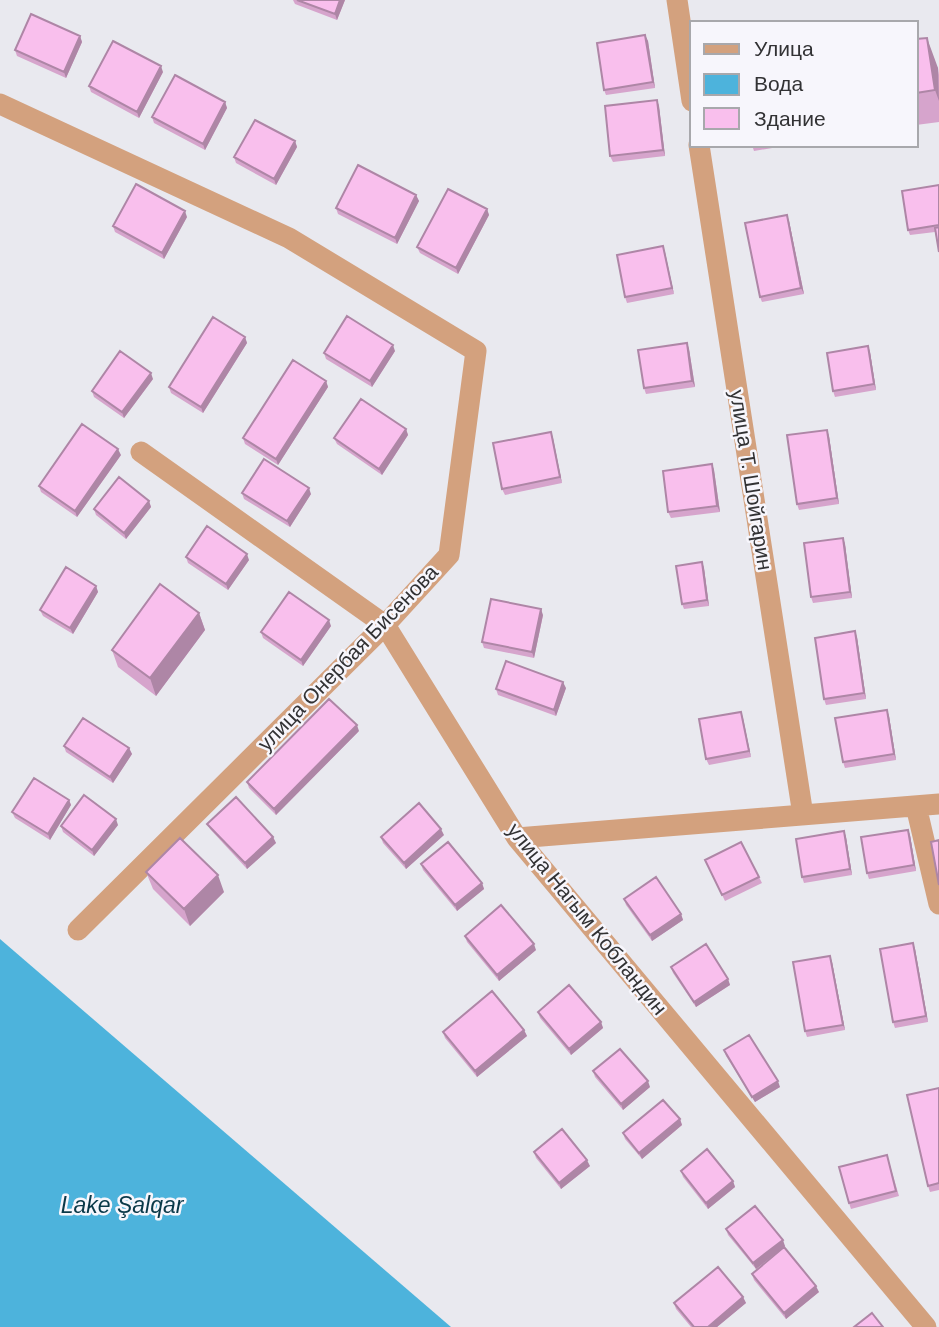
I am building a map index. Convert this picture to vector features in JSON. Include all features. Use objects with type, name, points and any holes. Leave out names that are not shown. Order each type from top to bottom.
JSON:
[{"type":"street","points":[[677,0],[690,88]]},
{"type":"street","name":"улица Онербая Бисенова","points":[[0,104],[289,238],[476,351],[449,555],[385,625],[78,930]]},
{"type":"street","name":"улица Т. Шойгарин","points":[[699,147],[803,815]]},
{"type":"street","name":"улица Нагым Кобландин","points":[[141,452],[385,625],[517,838],[926,1327]]},
{"type":"street","points":[[517,838],[939,804]]},
{"type":"street","points":[[916,806],[939,904]]},
{"type":"water","name":"Lake Şalqar","points":[[0,939],[451,1327],[0,1327]]},
{"type":"building","points":[[297,0],[340,0],[335,14]]},
{"type":"building","points":[[31,14],[80,36],[64,72],[15,50]]},
{"type":"building","points":[[645,35],[653,82],[604,90],[597,43]]},
{"type":"building","points":[[927,38],[935,90],[918,93],[918,39]]},
{"type":"building","points":[[113,41],[161,66],[137,112],[89,86]]},
{"type":"building","points":[[175,75],[225,102],[203,144],[152,117]]},
{"type":"building","points":[[657,100],[663,150],[610,156],[605,106]]},
{"type":"building","points":[[255,120],[295,141],[274,179],[234,157]]},
{"type":"building","points":[[358,165],[416,195],[395,238],[336,208]]},
{"type":"building","points":[[136,184],[185,211],[162,253],[113,226]]},
{"type":"building","points":[[939,185],[939,225],[908,230],[902,191]]},
{"type":"building","points":[[448,189],[487,209],[456,268],[417,247]]},
{"type":"building","points":[[787,215],[801,288],[760,297],[745,223]]},
{"type":"building","points":[[939,227],[939,252],[935,228]]},
{"type":"building","points":[[663,246],[672,288],[625,297],[617,255]]},
{"type":"building","points":[[347,316],[393,345],[370,381],[324,353]]},
{"type":"building","points":[[213,317],[245,337],[201,407],[169,387]]},
{"type":"building","points":[[687,343],[692,381],[644,388],[638,350]]},
{"type":"building","points":[[868,346],[874,384],[833,391],[827,353]]},
{"type":"building","points":[[120,351],[151,373],[122,412],[92,391]]},
{"type":"building","points":[[293,360],[326,381],[276,459],[243,438]]},
{"type":"building","points":[[361,399],[406,429],[379,469],[334,438]]},
{"type":"building","points":[[82,424],[118,449],[75,511],[39,486]]},
{"type":"building","points":[[827,430],[837,498],[797,504],[787,435]]},
{"type":"building","points":[[551,432],[560,477],[502,489],[493,443]]},
{"type":"building","points":[[264,459],[309,488],[287,521],[242,493]]},
{"type":"building","points":[[712,464],[717,506],[668,512],[663,471]]},
{"type":"building","points":[[119,477],[149,501],[124,533],[94,509]]},
{"type":"building","points":[[207,526],[247,554],[226,584],[186,557]]},
{"type":"building","points":[[843,538],[850,592],[811,597],[804,543]]},
{"type":"building","points":[[702,562],[707,600],[682,604],[676,566]]},
{"type":"building","points":[[66,567],[96,586],[70,628],[40,610]]},
{"type":"building","points":[[160,584],[199,613],[150,678],[112,650]]},
{"type":"building","points":[[289,592],[329,620],[301,660],[261,632]]},
{"type":"building","points":[[491,599],[541,609],[532,652],[482,642]]},
{"type":"building","points":[[855,631],[864,693],[824,699],[815,638]]},
{"type":"building","points":[[506,661],[563,682],[554,710],[496,689]]},
{"type":"building","points":[[329,699],[357,725],[274,809],[247,782]]},
{"type":"building","points":[[887,710],[894,754],[843,762],[835,718]]},
{"type":"building","points":[[741,712],[749,751],[706,759],[699,719]]},
{"type":"building","points":[[83,718],[129,748],[110,777],[64,746]]},
{"type":"building","points":[[34,778],[69,800],[48,834],[12,812]]},
{"type":"building","points":[[84,795],[116,819],[92,850],[61,826]]},
{"type":"building","points":[[236,797],[273,837],[245,863],[207,824]]},
{"type":"building","points":[[419,803],[441,829],[404,863],[381,837]]},
{"type":"building","points":[[908,830],[914,865],[867,873],[861,837]]},
{"type":"building","points":[[844,831],[850,869],[802,877],[796,839]]},
{"type":"building","points":[[180,838],[218,875],[184,909],[146,872]]},
{"type":"building","points":[[939,840],[939,885],[931,842]]},
{"type":"building","points":[[448,842],[482,883],[455,905],[421,864]]},
{"type":"building","points":[[741,842],[759,877],[722,895],[705,860]]},
{"type":"building","points":[[656,877],[681,914],[650,935],[624,899]]},
{"type":"building","points":[[501,905],[534,944],[497,975],[465,936]]},
{"type":"building","points":[[913,943],[926,1016],[893,1022],[880,949]]},
{"type":"building","points":[[706,944],[728,979],[694,1002],[671,967]]},
{"type":"building","points":[[830,956],[843,1025],[805,1031],[793,962]]},
{"type":"building","points":[[569,985],[601,1022],[569,1049],[538,1012]]},
{"type":"building","points":[[492,991],[524,1030],[475,1071],[443,1032]]},
{"type":"building","points":[[749,1035],[778,1081],[752,1097],[724,1050]]},
{"type":"building","points":[[620,1049],[648,1081],[621,1104],[593,1071]]},
{"type":"building","points":[[939,1088],[939,1183],[928,1186],[907,1095]]},
{"type":"building","points":[[663,1100],[680,1119],[639,1153],[623,1133]]},
{"type":"building","points":[[562,1129],[587,1160],[559,1183],[534,1152]]},
{"type":"building","points":[[707,1149],[733,1181],[706,1203],[681,1171]]},
{"type":"building","points":[[887,1155],[896,1191],[849,1203],[839,1167]]},
{"type":"building","points":[[755,1206],[783,1240],[753,1263],[726,1229]]},
{"type":"building","points":[[784,1247],[816,1286],[784,1313],[752,1274]]},
{"type":"building","points":[[718,1267],[743,1297],[708,1327],[694,1327],[674,1303]]},
{"type":"building","points":[[872,1313],[883,1327],[854,1327]]}]
